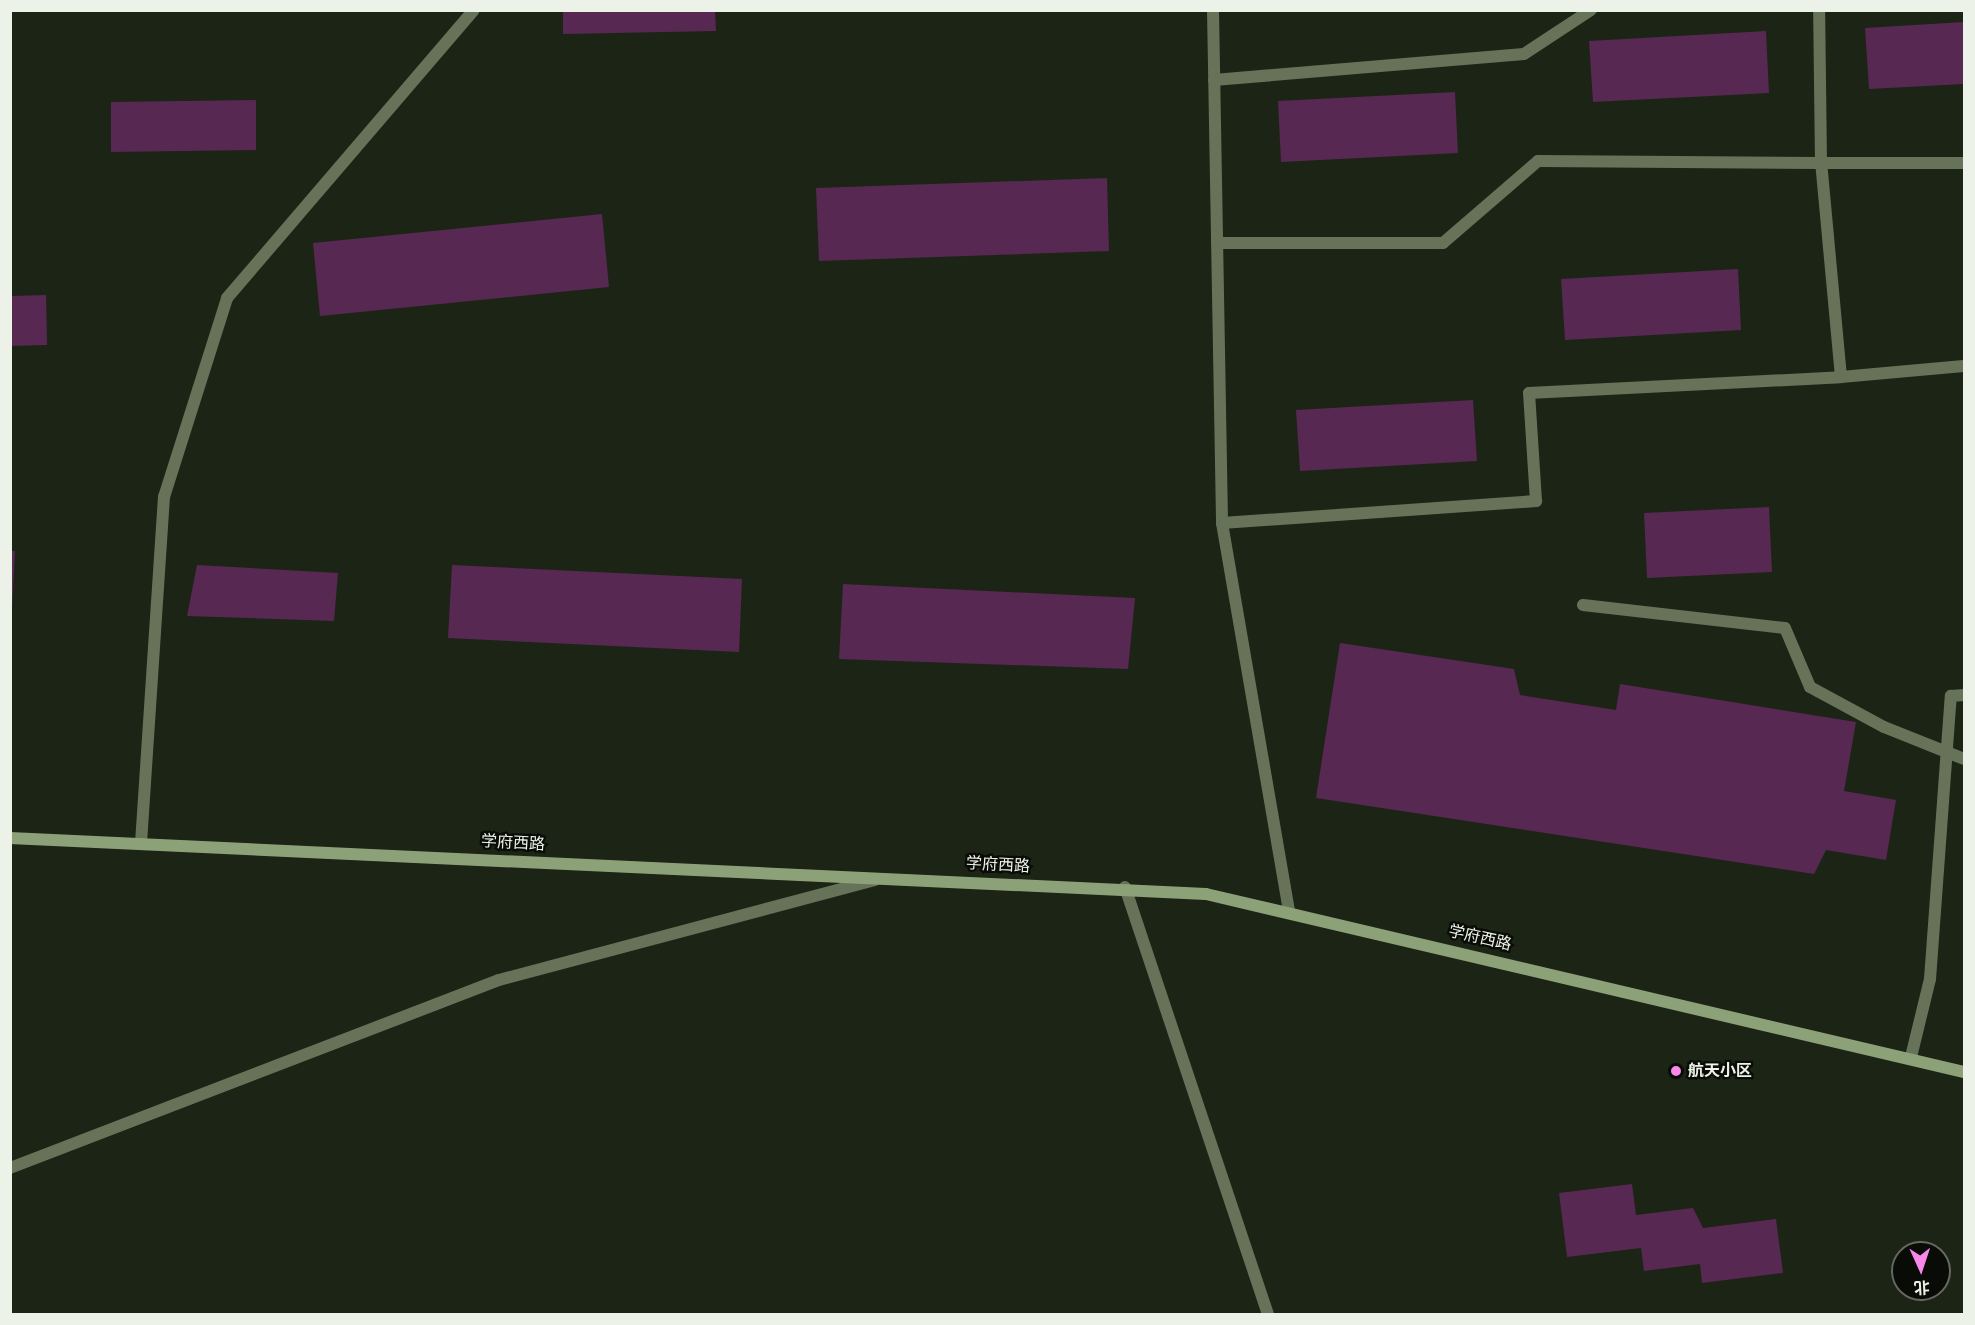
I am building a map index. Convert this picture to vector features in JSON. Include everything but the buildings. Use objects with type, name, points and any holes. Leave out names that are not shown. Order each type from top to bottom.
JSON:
[{"type":"main road","name":"学府西路","points":[[10,838],[1125,887],[1206,894],[1289,910],[1911,1057],[1965,1072]]},
{"type":"street","points":[[141,843],[165,497],[227,298],[474,10]]},
{"type":"street","points":[[1213,10],[1222,523],[1289,910]]},
{"type":"street","points":[[1214,80],[1524,54],[1591,10]]},
{"type":"street","points":[[1819,10],[1821,163],[1841,377]]},
{"type":"street","points":[[1217,243],[1443,243],[1538,161],[1965,163]]},
{"type":"street","points":[[1222,523],[1536,501],[1529,393],[1841,377],[1965,366]]},
{"type":"street","points":[[1583,605],[1785,628],[1810,687],[1945,754],[1965,759]]},
{"type":"street","points":[[1911,1057],[1930,979],[1951,696],[1965,695]]},
{"type":"street","points":[[10,1168],[499,980],[891,877]]},
{"type":"street","points":[[1125,887],[1268,1314]]},
{"type":"place","name":"航天小区","points":[[1676,1071]]}]
